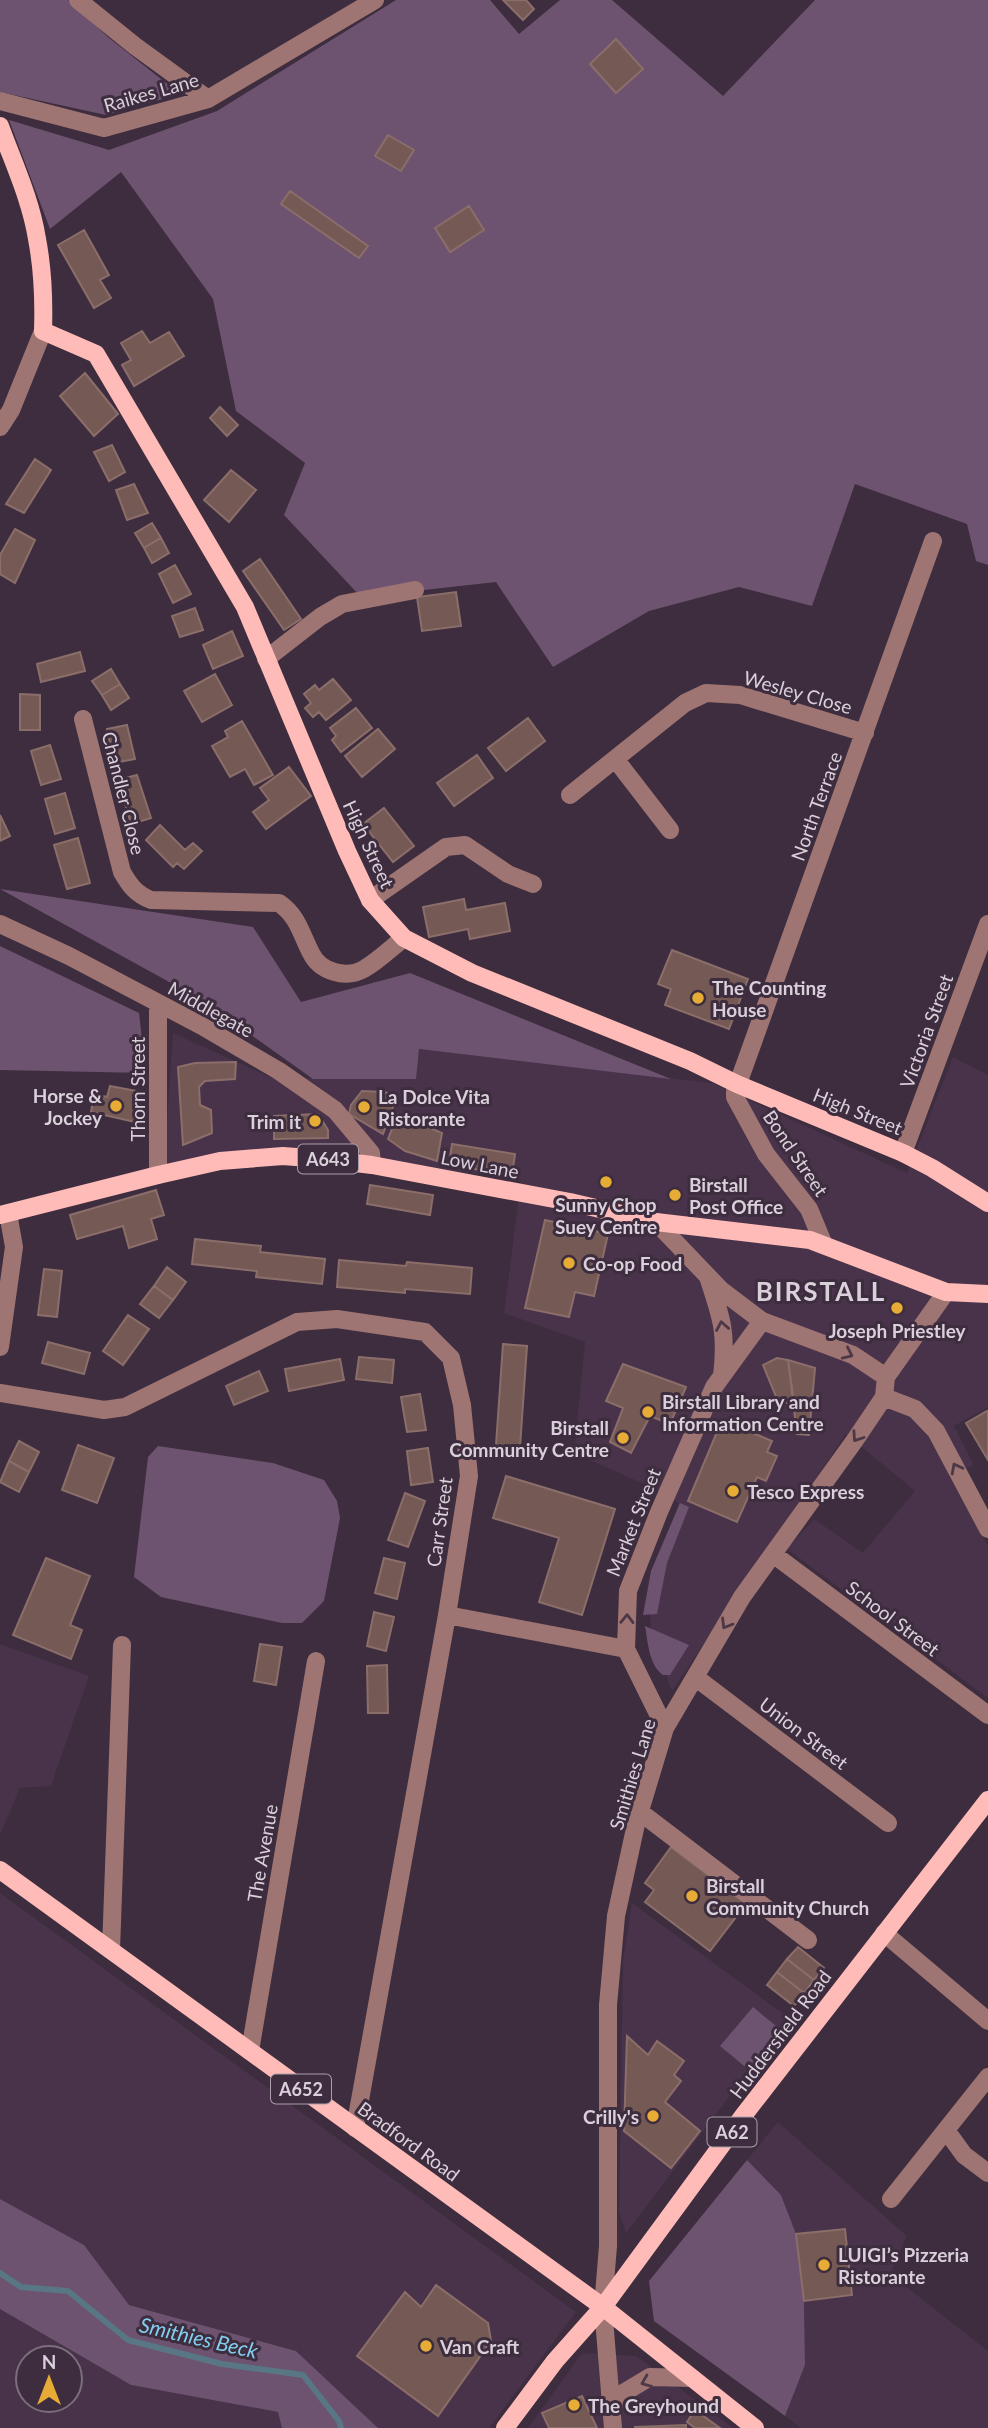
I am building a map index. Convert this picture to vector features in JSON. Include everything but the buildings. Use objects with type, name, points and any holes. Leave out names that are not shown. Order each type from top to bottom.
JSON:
[{"type":"main road","points":[[0,125],[37,237],[44,289],[43,331]]},
{"type":"main road","name":"High Street","points":[[43,331],[96,354],[245,607],[370,900],[404,938],[472,973],[690,1061],[737,1084],[903,1153],[988,1203]]},
{"type":"main road","name":"Low Lane","points":[[4,1214],[220,1161],[283,1156],[372,1165],[570,1202],[656,1222],[810,1240],[946,1292]]},
{"type":"main road","name":"A643","points":[[946,1292],[988,1294]]},
{"type":"main road","name":"Huddersfield Road","points":[[505,2428],[555,2361],[603,2308],[743,2116],[988,1800]]},
{"type":"main road","name":"Bradford Road","points":[[0,1870],[603,2308],[755,2428]]},
{"type":"street","points":[[78,0],[208,99]]},
{"type":"street","name":"Raikes Lane","points":[[0,101],[104,128],[208,99],[375,0]]},
{"type":"street","points":[[0,427],[11,410],[43,331]]},
{"type":"street","name":"North Terrace","points":[[737,1084],[933,541]]},
{"type":"street","points":[[267,659],[320,617],[342,604],[415,590]]},
{"type":"street","name":"Wesley Close","points":[[570,795],[685,703],[706,693],[740,695],[865,733]]},
{"type":"street","name":"Chandler Close","points":[[83,719],[122,872],[139,895],[151,900],[279,903],[291,911],[312,956],[330,971],[346,973],[362,970],[404,938]]},
{"type":"street","points":[[616,760],[670,830]]},
{"type":"street","points":[[370,900],[446,847],[465,845],[508,874],[533,884]]},
{"type":"street","name":"Middlegate","points":[[0,924],[69,956],[279,1071],[335,1110],[371,1153],[372,1165]]},
{"type":"street","name":"Victoria Street","points":[[903,1153],[988,924]]},
{"type":"street","name":"Thorn Street","points":[[158,1003],[158,1175]]},
{"type":"street","name":"Bond Street","points":[[737,1084],[736,1097],[766,1154],[809,1209],[824,1245]]},
{"type":"street","points":[[0,1347],[14,1247],[4,1214]]},
{"type":"street","points":[[656,1222],[721,1290],[762,1321],[853,1355],[886,1377]]},
{"type":"street","name":"Market Street","points":[[708,1277],[723,1323],[725,1342],[722,1376]]},
{"type":"street","name":"Smithies Lane","points":[[613,2428],[603,2308],[608,2246],[608,2005],[616,1916],[640,1812],[665,1728],[742,1597],[884,1397],[886,1377],[946,1292]]},
{"type":"street","name":"Carr Street","points":[[0,1393],[104,1410],[125,1406],[296,1322],[337,1319],[425,1332],[451,1358],[462,1405],[469,1476],[447,1615],[355,2128]]},
{"type":"street","name":"Market Street","points":[[665,1728],[626,1649],[628,1591],[659,1512],[715,1387],[762,1321]]},
{"type":"street","points":[[884,1397],[915,1409],[936,1431],[988,1529]]},
{"type":"street","name":"School Street","points":[[773,1554],[988,1715]]},
{"type":"street","points":[[447,1615],[626,1649]]},
{"type":"street","points":[[111,1950],[122,1645]]},
{"type":"street","name":"The Avenue","points":[[250,2051],[316,1661]]},
{"type":"street","name":"Union Street","points":[[695,1677],[888,1823]]},
{"type":"street","points":[[640,1812],[808,1940]]},
{"type":"street","points":[[884,1933],[988,2021]]},
{"type":"street","points":[[891,2199],[988,2077]]},
{"type":"street","points":[[946,2130],[964,2155],[988,2173]]},
{"type":"street","points":[[611,2410],[620,2395],[650,2377],[692,2378]]},
{"type":"shaded area","points":[[0,0],[68,0],[108,37],[180,94],[106,115],[0,92]]},
{"type":"shaded area","points":[[396,0],[490,0],[519,34],[560,0],[612,0],[723,96],[815,0],[988,0],[988,565],[976,561],[967,524],[855,484],[812,606],[739,587],[649,611],[553,667],[496,582],[361,597],[284,515],[305,463],[236,411],[213,299],[121,172],[50,229],[9,120],[109,150],[217,111]]},
{"type":"shaded area","points":[[0,889],[253,927],[301,1002],[410,973],[671,1079],[419,1049],[416,1079],[313,1079],[202,1000]]},
{"type":"shaded area","points":[[0,946],[139,1013],[146,1073],[0,1070]]},
{"type":"shaded area","points":[[173,1033],[272,1078],[415,1079],[419,1049],[712,1083],[907,1173],[953,1057],[988,1075],[988,1407],[954,1426],[974,1465],[949,1476],[988,1546],[988,1698],[787,1549],[814,1519],[863,1553],[915,1491],[846,1434],[672,1691],[652,1639],[649,1604],[657,1568],[679,1503],[653,1488],[574,1453],[585,1342],[504,1313],[521,1181],[292,1149],[164,1164]]},
{"type":"shaded area","points":[[158,1446],[273,1463],[324,1480],[337,1501],[340,1518],[324,1601],[302,1623],[282,1623],[161,1597],[134,1577],[148,1457]]},
{"type":"shaded area","points":[[680,1503],[689,1507],[667,1563],[657,1614],[643,1615],[651,1571]]},
{"type":"shaded area","points":[[645,1626],[689,1645],[670,1675],[663,1675],[655,1666]]},
{"type":"shaded area","points":[[0,1644],[89,1676],[51,1786],[20,1788],[0,1835]]},
{"type":"shaded area","points":[[0,1893],[576,2312],[489,2428],[378,2428],[296,2351],[129,2305],[84,2245],[0,2199]]},
{"type":"shaded area","points":[[632,1903],[789,2018],[626,2233],[619,2212],[623,1960]]},
{"type":"shaded area","points":[[753,2007],[781,2030],[749,2070],[720,2046]]},
{"type":"shaded area","points":[[778,2122],[907,2236],[890,2274],[988,2351],[988,2428],[801,2428],[785,2416],[805,2365],[804,2301],[796,2234],[781,2195],[747,2160]]},
{"type":"shaded area","points":[[747,2160],[781,2195],[796,2234],[804,2301],[805,2365],[785,2416],[654,2321],[649,2281]]},
{"type":"shaded area","points":[[0,2199],[84,2245],[129,2305],[296,2351],[378,2428],[282,2428],[278,2412],[131,2385],[84,2358],[84,2344],[60,2344],[0,2309]]},
{"type":"shaded area","points":[[0,2309],[60,2344],[14,2344],[14,2414],[84,2414],[84,2358],[131,2385],[278,2412],[282,2428],[0,2428]]},
{"type":"shaded area","points":[[582,2353],[636,2356],[733,2428],[528,2428]]},
{"type":"waterway","name":"Smithies Beck","points":[[0,2273],[21,2287],[68,2291],[128,2340],[222,2364],[303,2375],[339,2421],[341,2428]]},
{"type":"place","name":"The Counting House","points":[[698,998]]},
{"type":"place","name":"Horse & Jockey","points":[[116,1106]]},
{"type":"place","name":"La Dolce Vita Ristorante","points":[[364,1107]]},
{"type":"place","name":"Trim it","points":[[315,1121]]},
{"type":"place","name":"Sunny Chop Suey Centre","points":[[606,1182]]},
{"type":"place","name":"Birstall Post Office","points":[[675,1195]]},
{"type":"place","name":"Co-op Food","points":[[569,1263]]},
{"type":"place","name":"Joseph Priestley","points":[[897,1308]]},
{"type":"place","name":"Birstall Library and Information Centre","points":[[648,1412]]},
{"type":"place","name":"Birstall Community Centre","points":[[623,1438]]},
{"type":"place","name":"Tesco Express","points":[[733,1491]]},
{"type":"place","name":"Birstall Community Church","points":[[692,1896]]},
{"type":"place","name":"Crilly's","points":[[653,2116]]},
{"type":"place","name":"LUIGI’s Pizzeria Ristorante","points":[[824,2265]]},
{"type":"place","name":"Van Craft","points":[[426,2346]]},
{"type":"place","name":"The Greyhound","points":[[574,2405]]},
{"type":"district","name":"BIRSTALL","points":[[821,1291]]}]
